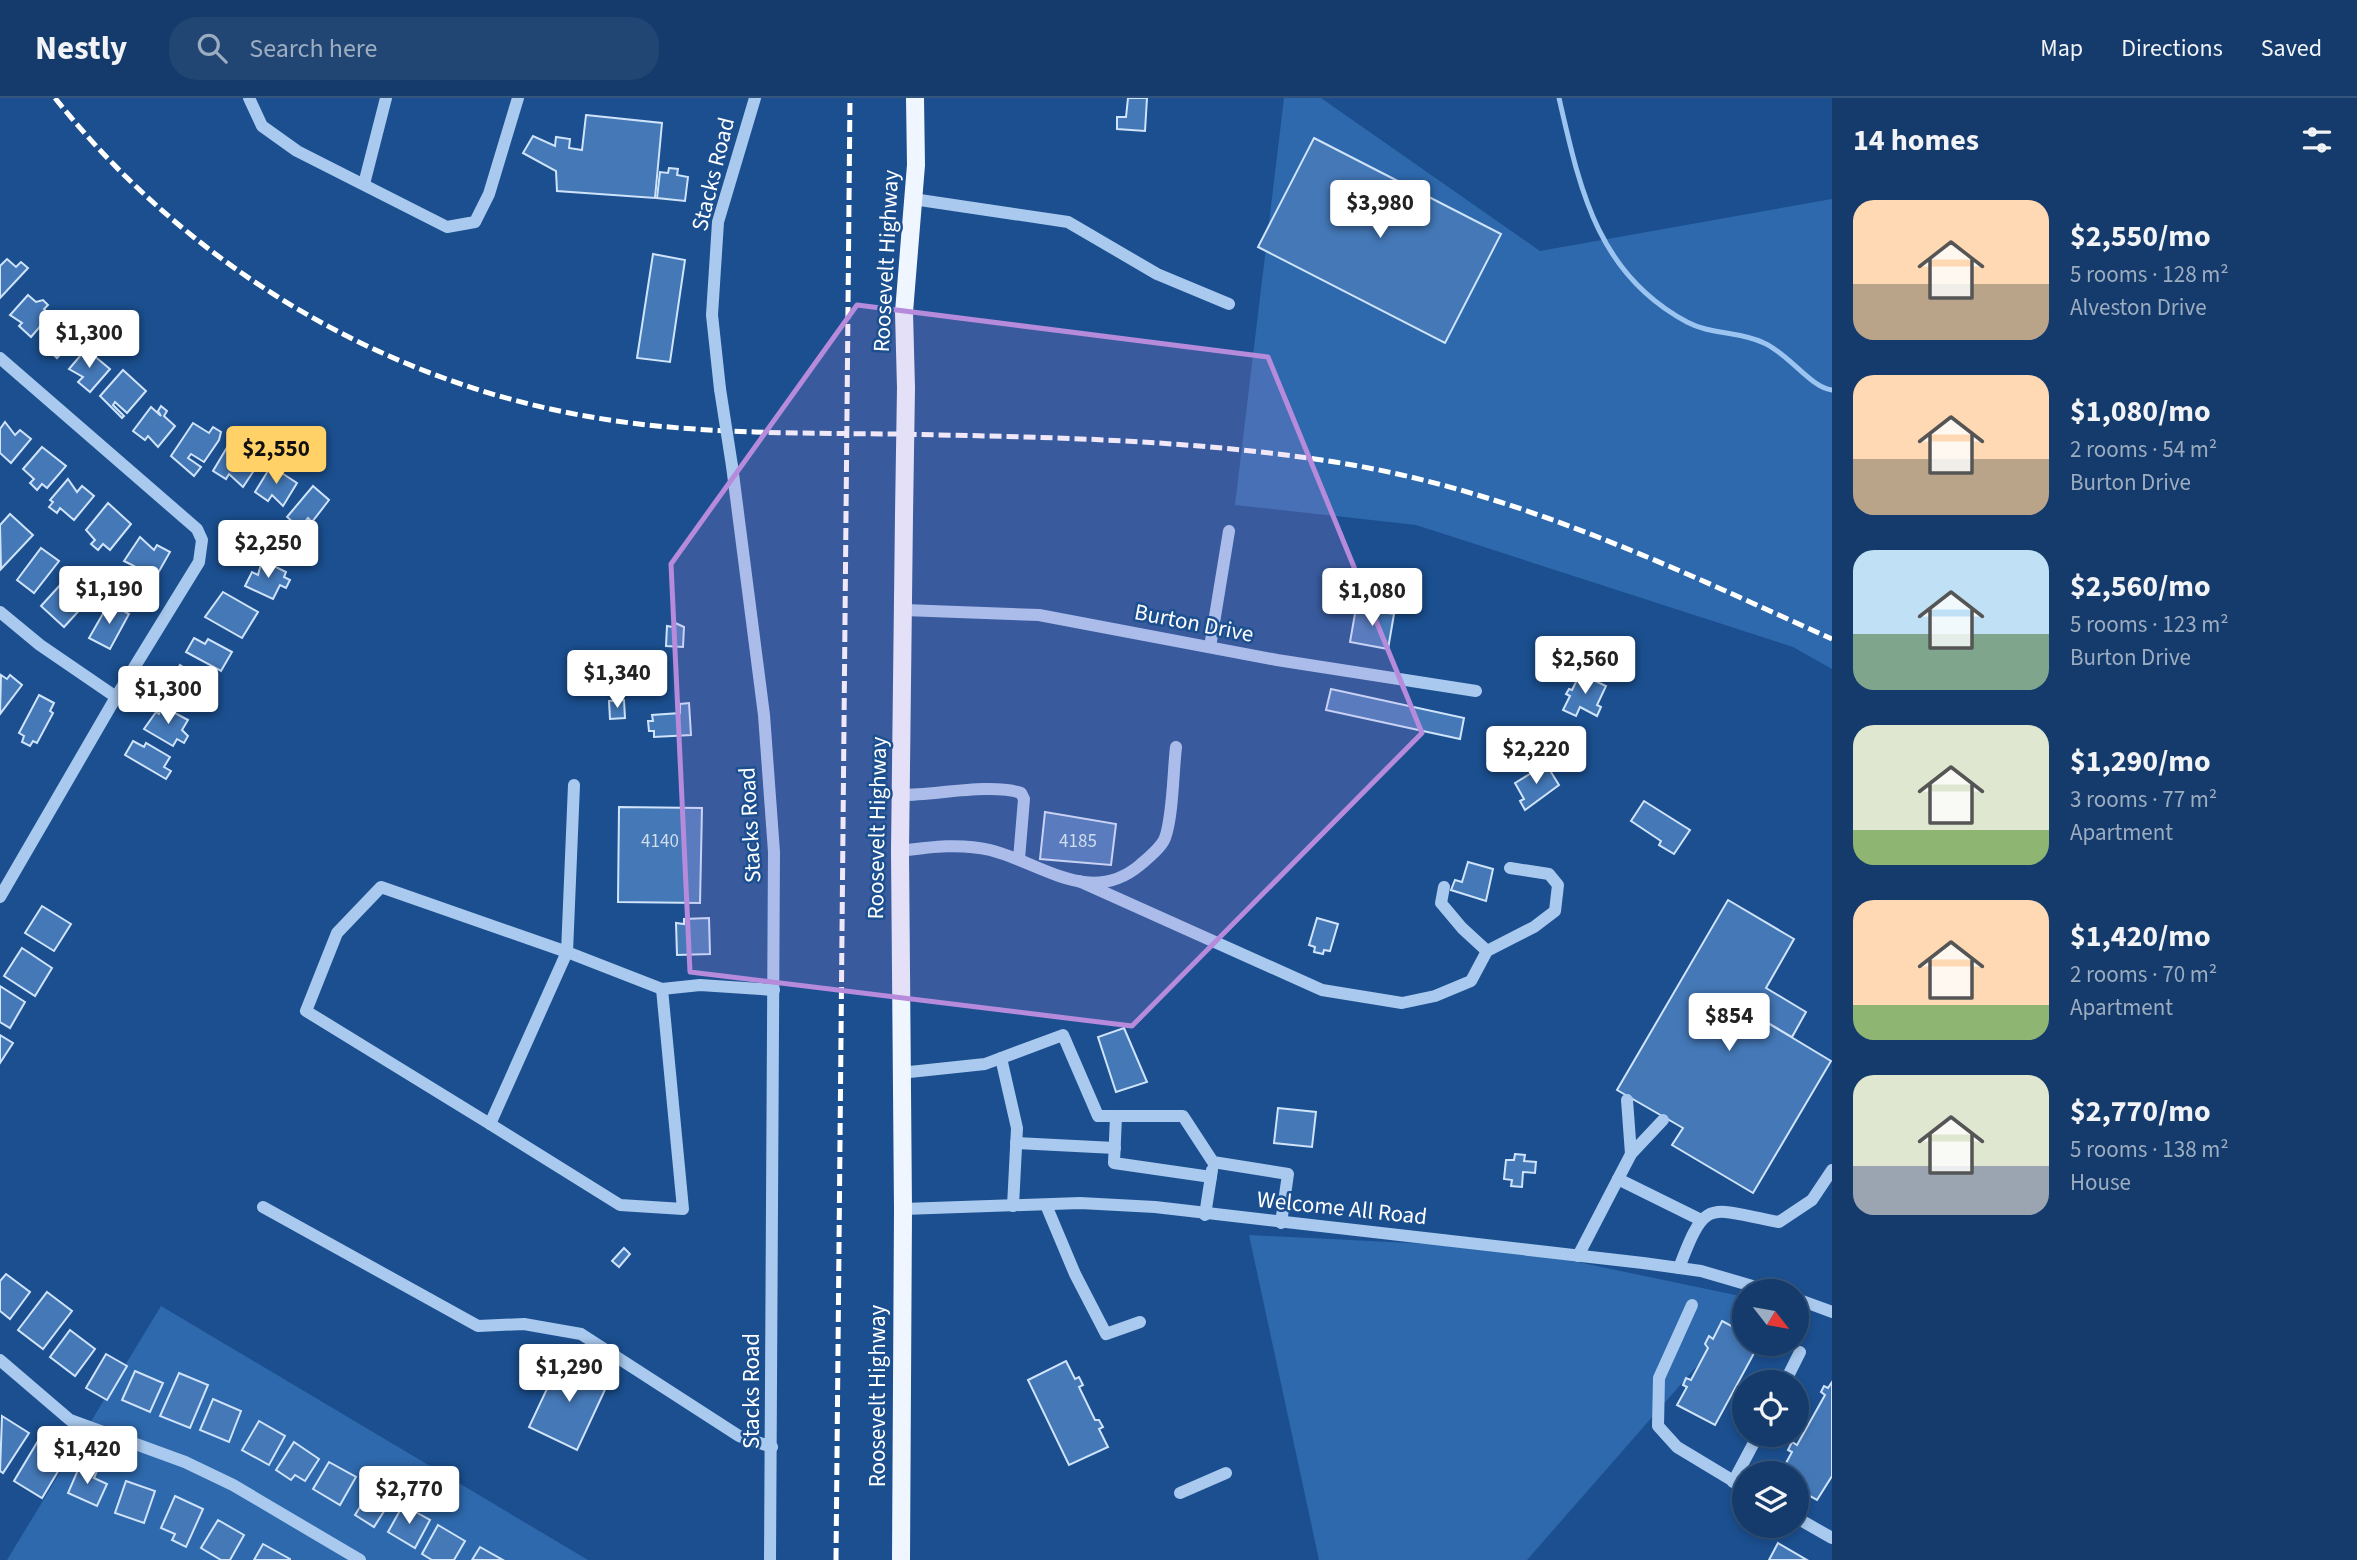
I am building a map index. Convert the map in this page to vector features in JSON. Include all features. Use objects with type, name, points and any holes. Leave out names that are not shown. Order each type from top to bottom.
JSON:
[{"type":"main road","name":"Roosevelt Highway","points":[[901,1560],[903,1209],[900,851],[906,388],[904,312],[913,199],[915,98]]},
{"type":"street","points":[[249,98],[262,126],[297,151],[447,227],[475,222],[489,194],[517,98]]},
{"type":"street","points":[[364,184],[386,98]]},
{"type":"street","name":"Stacks Road","points":[[755,98],[718,222],[712,315],[764,715],[775,852],[770,1560]]},
{"type":"street","points":[[913,199],[1068,222],[1157,274],[1229,304]]},
{"type":"street","points":[[0,358],[197,529],[202,540],[199,562],[116,696],[0,897]]},
{"type":"street","points":[[1210,648],[1229,531]]},
{"type":"street","name":"Burton Drive","points":[[904,610],[1040,615],[1210,648],[1476,691]]},
{"type":"street","points":[[0,612],[40,645],[116,696]]},
{"type":"street","points":[[1079,881],[1110,884],[1122,880],[1165,839],[1176,747]]},
{"type":"street","points":[[490,1124],[567,952],[574,785]]},
{"type":"street","points":[[902,795],[941,795],[987,789],[1021,793],[1024,799],[1019,859]]},
{"type":"street","points":[[900,851],[964,845],[1019,859],[1035,868],[1079,881],[1322,990],[1402,1003],[1435,996],[1471,981],[1487,951],[1534,927],[1555,911],[1558,884],[1549,874],[1510,868]]},
{"type":"street","points":[[662,989],[683,1209],[620,1205],[306,1011],[337,933],[381,887],[567,952],[662,989],[700,985],[774,989]]},
{"type":"street","points":[[1444,887],[1441,903],[1461,928],[1487,951]]},
{"type":"street","points":[[900,1073],[985,1064],[1063,1035],[1098,1116],[1183,1116],[1213,1162],[1205,1214]]},
{"type":"street","points":[[1001,1058],[1017,1128],[1013,1206]]},
{"type":"street","points":[[1627,1100],[1631,1154]]},
{"type":"street","points":[[1116,1116],[1114,1163],[1211,1177]]},
{"type":"street","points":[[1578,1256],[1631,1154],[1663,1120]]},
{"type":"street","points":[[1016,1143],[1115,1148]]},
{"type":"street","points":[[1213,1162],[1288,1174],[1281,1223]]},
{"type":"street","points":[[1679,1268],[1699,1219],[1714,1210],[1779,1222],[1812,1200],[1832,1170]]},
{"type":"street","points":[[1618,1179],[1699,1219]]},
{"type":"street","name":"Welcome All Road","points":[[903,1209],[1105,1203],[1679,1268],[1732,1282]]},
{"type":"street","points":[[1046,1205],[1075,1273],[1106,1334],[1140,1322]]},
{"type":"street","points":[[263,1208],[478,1326],[524,1324],[581,1334],[739,1436],[772,1447]]},
{"type":"street","points":[[1810,1304],[1832,1312]]},
{"type":"street","points":[[1692,1306],[1659,1378],[1658,1426],[1676,1447],[1732,1481]]},
{"type":"street","points":[[0,1360],[70,1420],[224,1480],[360,1560]]},
{"type":"street","points":[[1180,1493],[1226,1473]]},
{"type":"street","points":[[1809,1525],[1832,1538]]},
{"type":"highlighted area","points":[[857,305],[1268,357],[1422,733],[1132,1026],[690,972],[671,564]]},
{"type":"shaded area","points":[[1284,98],[1321,98],[1540,251],[1832,199],[1832,669],[1793,647],[1416,525],[1235,505]]},
{"type":"shaded area","points":[[1249,1235],[1511,1248],[1732,1294],[1732,1326],[1527,1560],[1319,1560]]},
{"type":"shaded area","points":[[161,1306],[588,1560],[7,1560]]},
{"type":"building","points":[[1128,98],[1147,98],[1145,131],[1117,129],[1117,117],[1126,117]]},
{"type":"building","points":[[586,115],[662,123],[655,198],[557,191],[556,171],[523,153],[533,136],[555,146],[556,137],[570,139],[569,148],[582,150]]},
{"type":"building","points":[[1314,138],[1501,234],[1445,343],[1258,247]]},
{"type":"building","points":[[669,168],[678,169],[677,175],[688,177],[685,201],[657,198],[660,172],[668,173]]},
{"type":"building","points":[[653,254],[685,260],[670,362],[637,358]]},
{"type":"building","points":[[7,259],[16,267],[21,262],[28,268],[0,298],[0,266]]},
{"type":"building","points":[[28,295],[36,302],[43,300],[48,305],[44,309],[50,315],[31,337],[19,326],[22,323],[10,315]]},
{"type":"building","points":[[68,314],[77,322],[82,317],[89,323],[57,358],[45,347],[53,338],[49,335]]},
{"type":"building","points":[[86,349],[110,369],[90,392],[78,382],[83,377],[69,369]]},
{"type":"building","points":[[123,370],[146,391],[127,413],[115,402],[113,405],[124,416],[122,418],[100,396]]},
{"type":"building","points":[[161,406],[167,411],[164,416],[175,426],[158,447],[148,436],[145,440],[133,431],[151,407],[161,416],[158,411]]},
{"type":"building","points":[[5,422],[15,435],[20,430],[31,439],[11,463],[0,453],[0,429]]},
{"type":"building","points":[[193,423],[209,433],[213,427],[221,432],[219,440],[204,462],[191,454],[188,458],[201,467],[194,476],[171,456]]},
{"type":"building","points":[[240,441],[248,446],[245,451],[251,455],[250,458],[259,463],[243,487],[229,474],[226,479],[213,471],[229,444],[236,448]]},
{"type":"building","points":[[42,447],[66,466],[47,488],[42,484],[37,490],[30,483],[34,479],[23,469]]},
{"type":"building","points":[[271,466],[297,483],[283,506],[272,495],[268,501],[255,492]]},
{"type":"building","points":[[68,479],[77,492],[82,486],[94,496],[74,520],[60,508],[57,513],[49,507],[53,502],[50,500]]},
{"type":"building","points":[[313,486],[329,500],[312,522],[308,518],[300,528],[287,517]]},
{"type":"building","points":[[108,503],[131,524],[110,550],[103,544],[98,550],[91,544],[95,540],[86,530]]},
{"type":"building","points":[[10,514],[33,535],[1,569],[0,525]]},
{"type":"building","points":[[140,537],[154,550],[157,545],[170,552],[154,580],[149,577],[145,584],[137,579],[140,574],[132,569],[134,566],[124,561]]},
{"type":"building","points":[[41,548],[59,561],[34,593],[17,580]]},
{"type":"building","points":[[262,560],[286,572],[284,577],[290,580],[286,588],[280,585],[273,599],[245,586],[252,572],[258,575]]},
{"type":"building","points":[[72,572],[95,593],[64,627],[41,606]]},
{"type":"building","points":[[223,592],[258,612],[242,638],[205,617]]},
{"type":"building","points":[[109,603],[129,614],[110,649],[89,638]]},
{"type":"building","points":[[1356,608],[1394,614],[1388,649],[1350,642]]},
{"type":"building","points":[[673,622],[684,627],[683,647],[666,646],[667,626],[673,627]]},
{"type":"building","points":[[194,638],[205,644],[208,639],[232,652],[221,671],[186,652]]},
{"type":"building","points":[[180,665],[210,683],[195,709],[165,691]]},
{"type":"building","points":[[1580,674],[1606,686],[1597,705],[1601,707],[1597,716],[1580,707],[1576,716],[1563,710],[1570,696],[1566,694],[1569,689],[1572,690]]},
{"type":"building","points":[[1,675],[7,679],[10,675],[22,685],[0,714]]},
{"type":"building","points":[[1331,689],[1464,718],[1460,739],[1326,710]]},
{"type":"building","points":[[39,695],[54,703],[50,711],[53,713],[37,743],[33,741],[30,746],[22,742],[24,736],[19,733]]},
{"type":"building","points":[[624,700],[625,718],[610,719],[609,701]]},
{"type":"building","points":[[689,703],[691,735],[654,737],[654,731],[649,731],[648,721],[653,721],[652,715],[680,713],[680,704]]},
{"type":"building","points":[[162,706],[188,720],[182,730],[188,736],[184,743],[177,739],[173,746],[144,729],[156,712],[159,714]]},
{"type":"building","points":[[133,741],[144,747],[146,743],[170,757],[164,767],[171,771],[166,779],[125,755]]},
{"type":"building","points":[[1546,764],[1559,785],[1525,810],[1520,801],[1524,799],[1515,783]]},
{"type":"building","points":[[1644,801],[1690,830],[1674,854],[1659,845],[1661,841],[1631,821]]},
{"type":"building","points":[[619,807],[702,808],[700,903],[618,902]]},
{"type":"building","points":[[1045,812],[1116,824],[1111,865],[1040,859]]},
{"type":"building","points":[[1468,862],[1493,869],[1486,901],[1451,890],[1455,880],[1462,882]]},
{"type":"building","points":[[1728,900],[1794,939],[1766,988],[1806,1012],[1792,1037],[1751,1013],[1831,1061],[1753,1193],[1672,1145],[1683,1128],[1617,1090]]},
{"type":"building","points":[[42,906],[71,924],[54,951],[25,933]]},
{"type":"building","points":[[709,918],[710,954],[677,955],[676,923],[684,924],[684,919]]},
{"type":"building","points":[[1317,918],[1338,924],[1330,951],[1324,950],[1323,954],[1314,952],[1315,947],[1309,945]]},
{"type":"building","points":[[22,948],[52,968],[35,996],[4,976]]},
{"type":"building","points":[[0,986],[25,1002],[10,1028],[0,1022]]},
{"type":"building","points":[[1124,1028],[1147,1082],[1116,1092],[1098,1037]]},
{"type":"building","points":[[0,1035],[13,1043],[0,1063]]},
{"type":"building","points":[[1278,1108],[1316,1112],[1312,1147],[1274,1143]]},
{"type":"building","points":[[1515,1154],[1525,1155],[1524,1161],[1536,1162],[1535,1173],[1523,1172],[1522,1187],[1511,1186],[1512,1180],[1504,1179],[1506,1160],[1514,1160]]},
{"type":"building","points":[[624,1248],[630,1254],[619,1267],[612,1261]]},
{"type":"building","points":[[6,1274],[30,1292],[10,1319],[0,1311],[0,1281]]},
{"type":"building","points":[[47,1292],[72,1311],[43,1349],[18,1330]]},
{"type":"building","points":[[1722,1321],[1732,1326],[1732,1356],[1752,1356],[1745,1370],[1732,1370],[1732,1394],[1715,1425],[1677,1405],[1687,1387],[1683,1385],[1686,1378],[1691,1380],[1708,1348],[1705,1344],[1709,1336],[1713,1339]]},
{"type":"building","points":[[70,1330],[95,1349],[75,1376],[50,1357]]},
{"type":"building","points":[[106,1354],[127,1366],[107,1400],[86,1388]]},
{"type":"building","points":[[561,1359],[609,1381],[577,1450],[529,1427]]},
{"type":"building","points":[[1066,1361],[1075,1379],[1079,1377],[1083,1385],[1079,1387],[1095,1420],[1099,1420],[1103,1427],[1099,1429],[1108,1447],[1069,1465],[1028,1380]]},
{"type":"building","points":[[135,1371],[163,1383],[150,1412],[122,1400]]},
{"type":"building","points":[[179,1373],[208,1385],[190,1428],[160,1416]]},
{"type":"building","points":[[1832,1382],[1832,1476],[1817,1500],[1809,1496],[1809,1461],[1787,1461],[1792,1452],[1788,1450],[1790,1447],[1809,1447],[1809,1424],[1825,1395],[1821,1392],[1824,1386],[1828,1388]]},
{"type":"building","points":[[213,1399],[241,1411],[229,1442],[200,1430]]},
{"type":"building","points":[[2,1416],[29,1433],[3,1473],[0,1471]]},
{"type":"building","points":[[259,1421],[285,1436],[269,1465],[242,1450]]},
{"type":"building","points":[[38,1441],[66,1458],[42,1498],[14,1481]]},
{"type":"building","points":[[294,1442],[319,1459],[305,1481],[295,1475],[291,1480],[276,1470]]},
{"type":"building","points":[[329,1462],[356,1477],[340,1505],[313,1489]]},
{"type":"building","points":[[81,1463],[97,1471],[94,1478],[107,1484],[97,1506],[68,1493]]},
{"type":"building","points":[[126,1481],[155,1491],[144,1523],[115,1513]]},
{"type":"building","points":[[376,1482],[395,1494],[374,1527],[355,1515]]},
{"type":"building","points":[[175,1496],[203,1509],[186,1547],[172,1540],[175,1534],[161,1528]]},
{"type":"building","points":[[403,1505],[430,1520],[415,1548],[388,1532]]},
{"type":"building","points":[[218,1520],[244,1535],[230,1560],[221,1560],[201,1548]]},
{"type":"building","points":[[438,1525],[465,1541],[454,1560],[432,1560],[422,1554]]},
{"type":"building","points":[[1778,1543],[1807,1560],[1769,1560]]},
{"type":"building","points":[[263,1544],[290,1559],[290,1560],[254,1560]]},
{"type":"building","points":[[480,1547],[503,1560],[472,1560]]},
{"type":"waterway","points":[[1559,98],[1575,165],[1597,226],[1612,254],[1632,280],[1657,302],[1687,322],[1764,343],[1816,383],[1832,390]]},
{"type":"railway","points":[[55,98],[108,159],[167,214],[229,264],[296,308],[367,346],[441,377],[518,401],[597,418],[670,427],[745,432],[1115,440],[1225,448],[1335,462],[1465,491],[1527,511],[1650,558],[1832,639]]},
{"type":"railway","points":[[836,1560],[850,98]]}]
